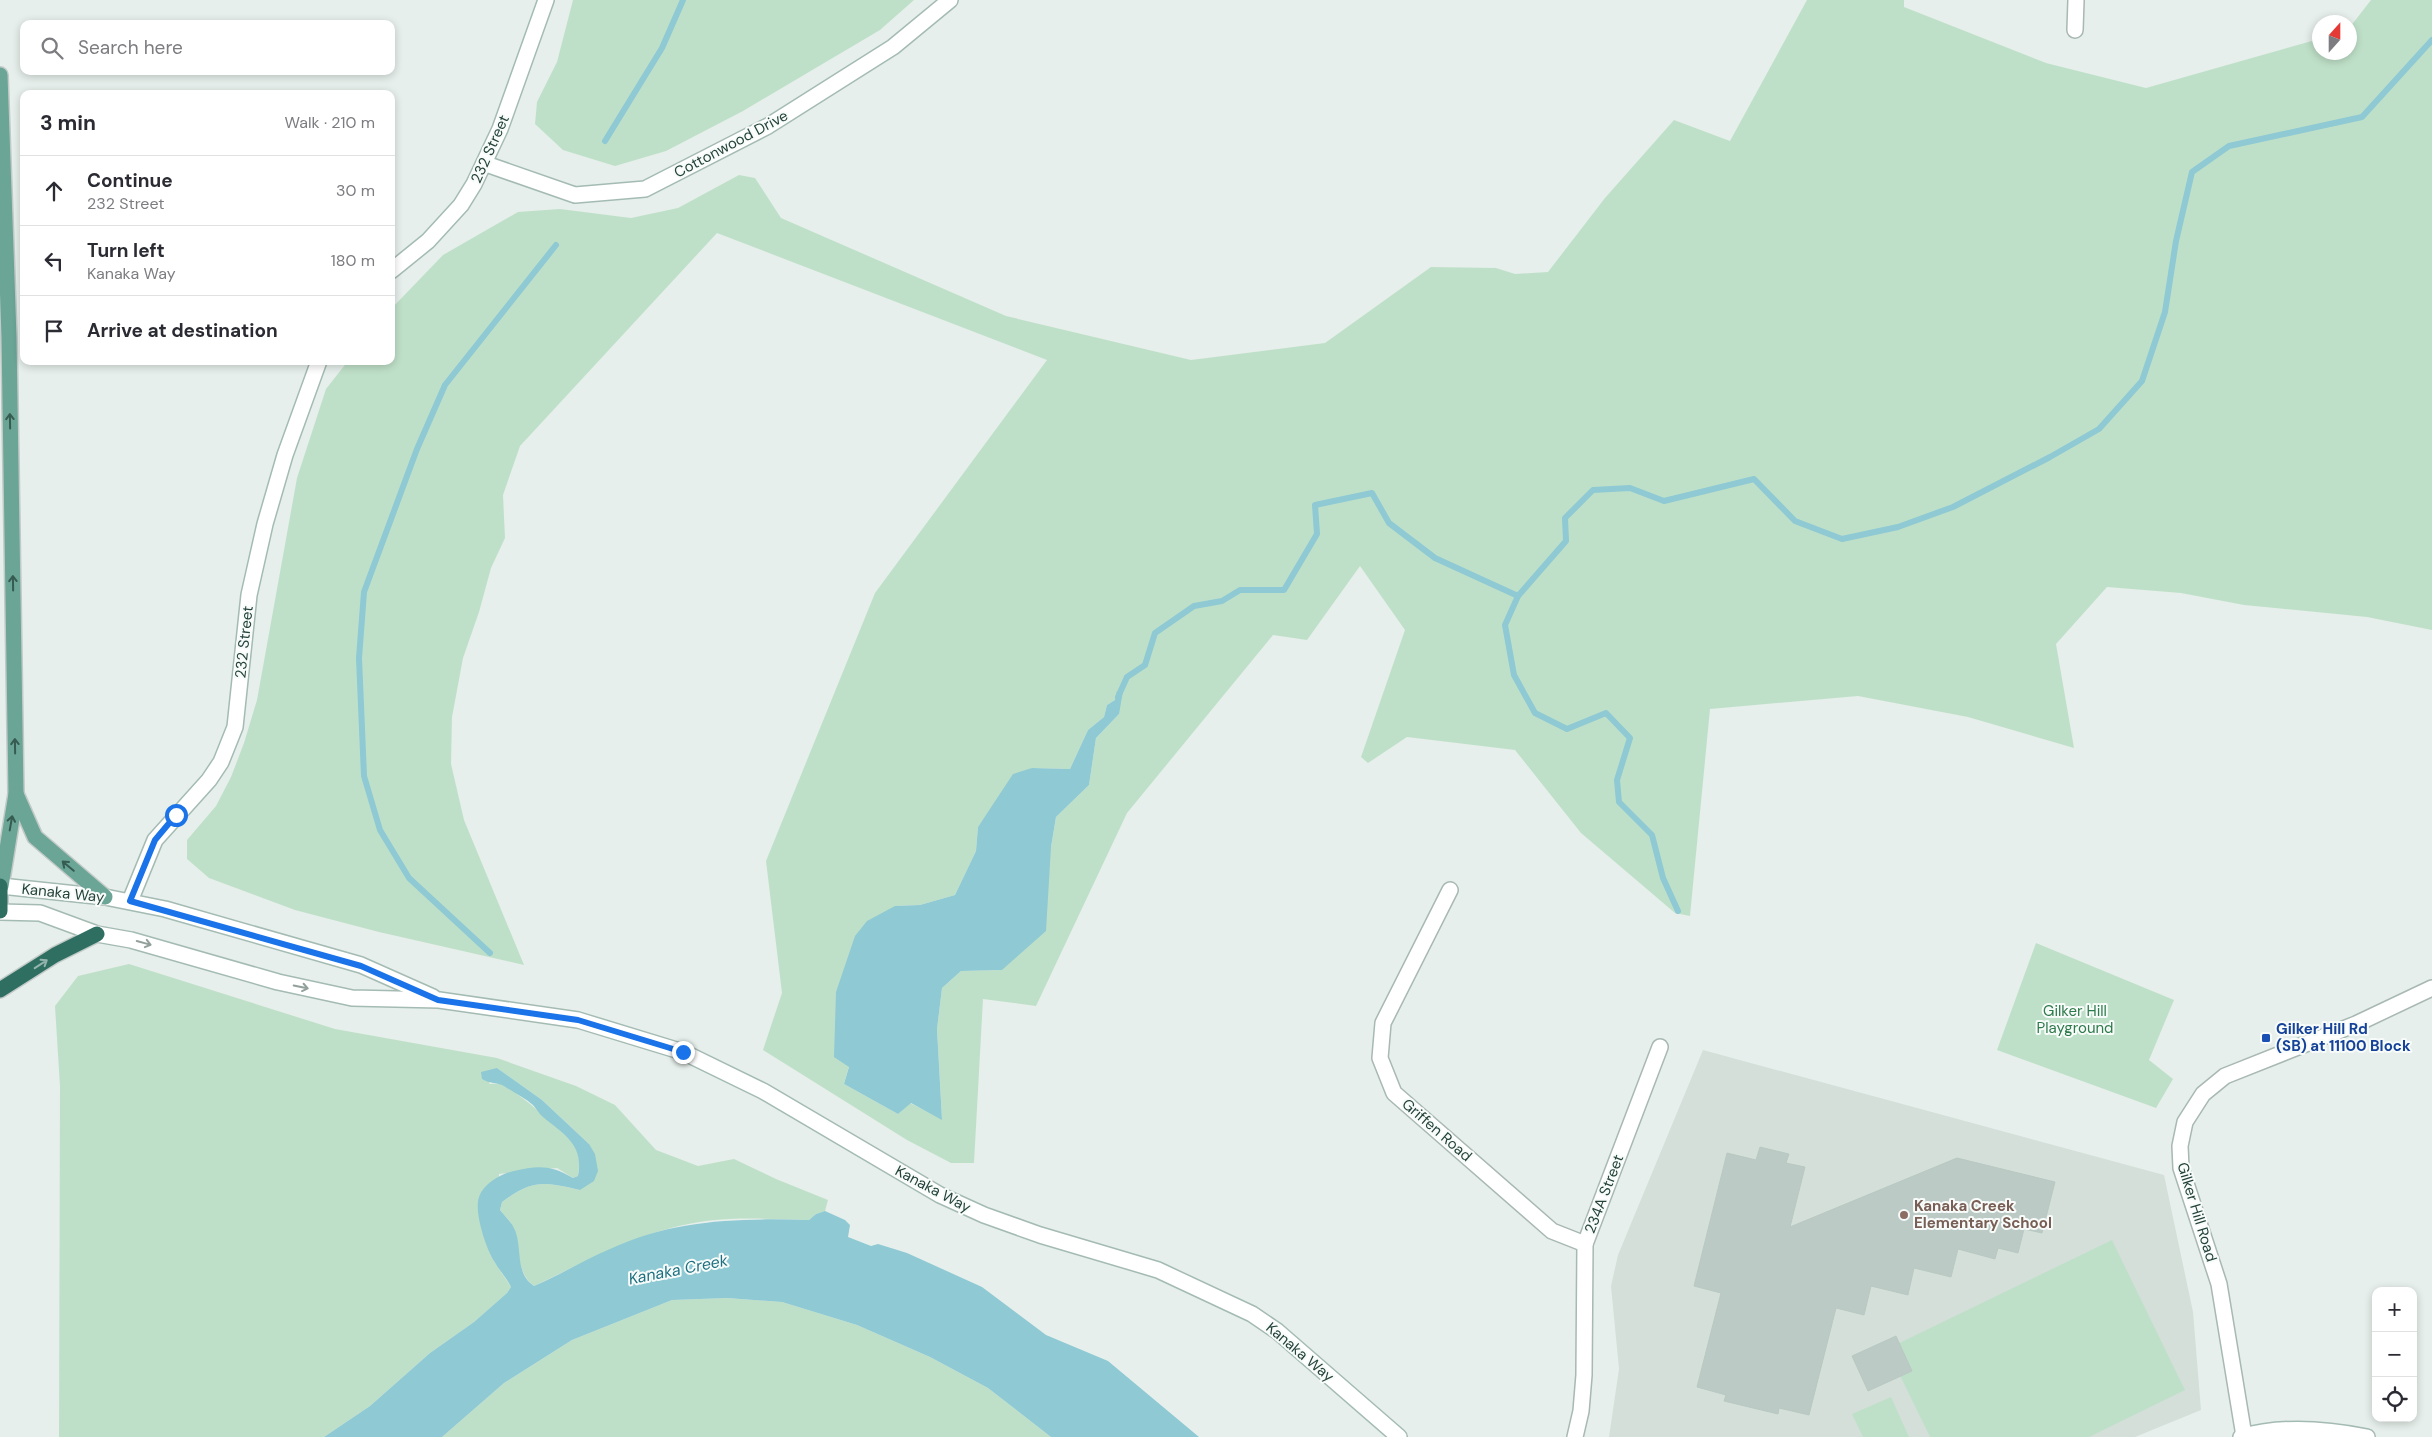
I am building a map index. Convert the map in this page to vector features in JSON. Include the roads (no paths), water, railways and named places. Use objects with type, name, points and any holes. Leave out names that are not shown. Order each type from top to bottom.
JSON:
[{"type":"highway","points":[[0,886],[0,912]]},
{"type":"highway","points":[[0,990],[55,955],[97,934]]},
{"type":"main road","name":"232 Street","points":[[395,268],[428,241],[461,205],[486,164],[546,0]]},
{"type":"main road","name":"Cottonwood Drive","points":[[486,164],[575,195],[645,189],[768,126],[894,47],[950,0]]},
{"type":"main road","points":[[2075,30],[2076,0]]},
{"type":"main road","points":[[0,75],[9,337],[16,794],[0,886]]},
{"type":"main road","name":"232 Street","points":[[130,901],[155,840],[209,780],[229,745],[235,727],[250,595],[265,524],[285,455],[318,365]]},
{"type":"main road","points":[[16,794],[35,837],[105,897]]},
{"type":"main road","name":"Kanaka Way","points":[[0,886],[130,901],[361,966],[438,1000]]},
{"type":"main road","name":"Griffen Road","points":[[1450,890],[1383,1023],[1380,1058],[1394,1093],[1552,1231],[1586,1244]]},
{"type":"main road","name":"Kanaka Way","points":[[0,912],[40,913],[97,934],[131,940],[278,982],[352,998],[438,1000],[578,1020],[683,1052],[763,1092],[940,1195],[984,1215],[1040,1235],[1158,1270],[1252,1314],[1276,1331],[1399,1437]]},
{"type":"main road","name":"Gilker Hill Road","points":[[2243,1436],[2219,1284],[2181,1168],[2180,1146],[2185,1122],[2203,1094],[2226,1076],[2356,1024],[2432,988]]},
{"type":"main road","name":"234A Street","points":[[1575,1437],[1581,1411],[1584,1375],[1586,1244],[1660,1047]]},
{"type":"main road","points":[[2243,1436],[2292,1430],[2340,1431],[2367,1437]]},
{"type":"water","points":[[1117,691],[1123,691],[1119,714],[1096,738],[1089,785],[1056,817],[1051,847],[1046,931],[1002,970],[961,971],[942,988],[937,1029],[942,1120],[911,1103],[898,1114],[844,1084],[849,1067],[834,1057],[836,992],[855,936],[867,921],[895,906],[920,905],[955,895],[976,851],[978,827],[1013,774],[1032,768],[1070,769],[1088,730],[1104,717],[1107,705],[1115,700]]},
{"type":"water","name":"Kanaka Creek","points":[[497,1068],[542,1100],[589,1144],[595,1154],[598,1171],[594,1181],[580,1190],[557,1185],[539,1184],[522,1189],[502,1202],[500,1210],[512,1224],[516,1233],[523,1273],[534,1286],[610,1249],[658,1232],[708,1222],[733,1220],[809,1220],[816,1214],[825,1211],[845,1220],[850,1225],[848,1237],[871,1246],[878,1244],[907,1253],[982,1287],[1046,1335],[1108,1361],[1199,1437],[1051,1437],[988,1388],[930,1357],[857,1325],[782,1302],[727,1298],[672,1300],[572,1340],[504,1383],[442,1437],[324,1437],[370,1406],[430,1353],[474,1322],[507,1293],[511,1287],[496,1264],[485,1241],[478,1208],[482,1190],[492,1181],[503,1175],[530,1168],[551,1168],[573,1178],[578,1176],[578,1156],[575,1148],[565,1135],[526,1100],[501,1085],[482,1079],[481,1072]]},
{"type":"waterway","points":[[605,141],[662,48],[683,0]]},
{"type":"waterway","points":[[1118,697],[1127,677],[1145,665],[1155,633],[1194,606],[1222,601],[1240,590],[1284,590],[1317,534],[1315,505],[1372,493],[1389,523],[1435,558],[1518,596],[1566,541],[1565,518],[1593,490],[1630,488],[1664,501],[1754,479],[1795,521],[1842,539],[1898,527],[1953,507],[2050,457],[2099,429],[2142,381],[2165,312],[2176,241],[2192,172],[2229,146],[2362,117],[2432,40]]},
{"type":"waterway","points":[[490,953],[409,878],[380,830],[364,776],[359,658],[364,592],[417,449],[445,385],[556,245]]},
{"type":"waterway","points":[[1518,596],[1505,625],[1514,675],[1535,713],[1567,729],[1606,713],[1630,738],[1617,780],[1619,802],[1652,835],[1663,878],[1678,911]]},
{"type":"place","name":"Gilker Hill Rd (SB) at 11100 Block","points":[[2266,1038]]},
{"type":"place","name":"Kanaka Creek Elementary School","points":[[1904,1215]]},
{"type":"park label","name":"Gilker Hill Playground","points":[[2075,1020]]}]
